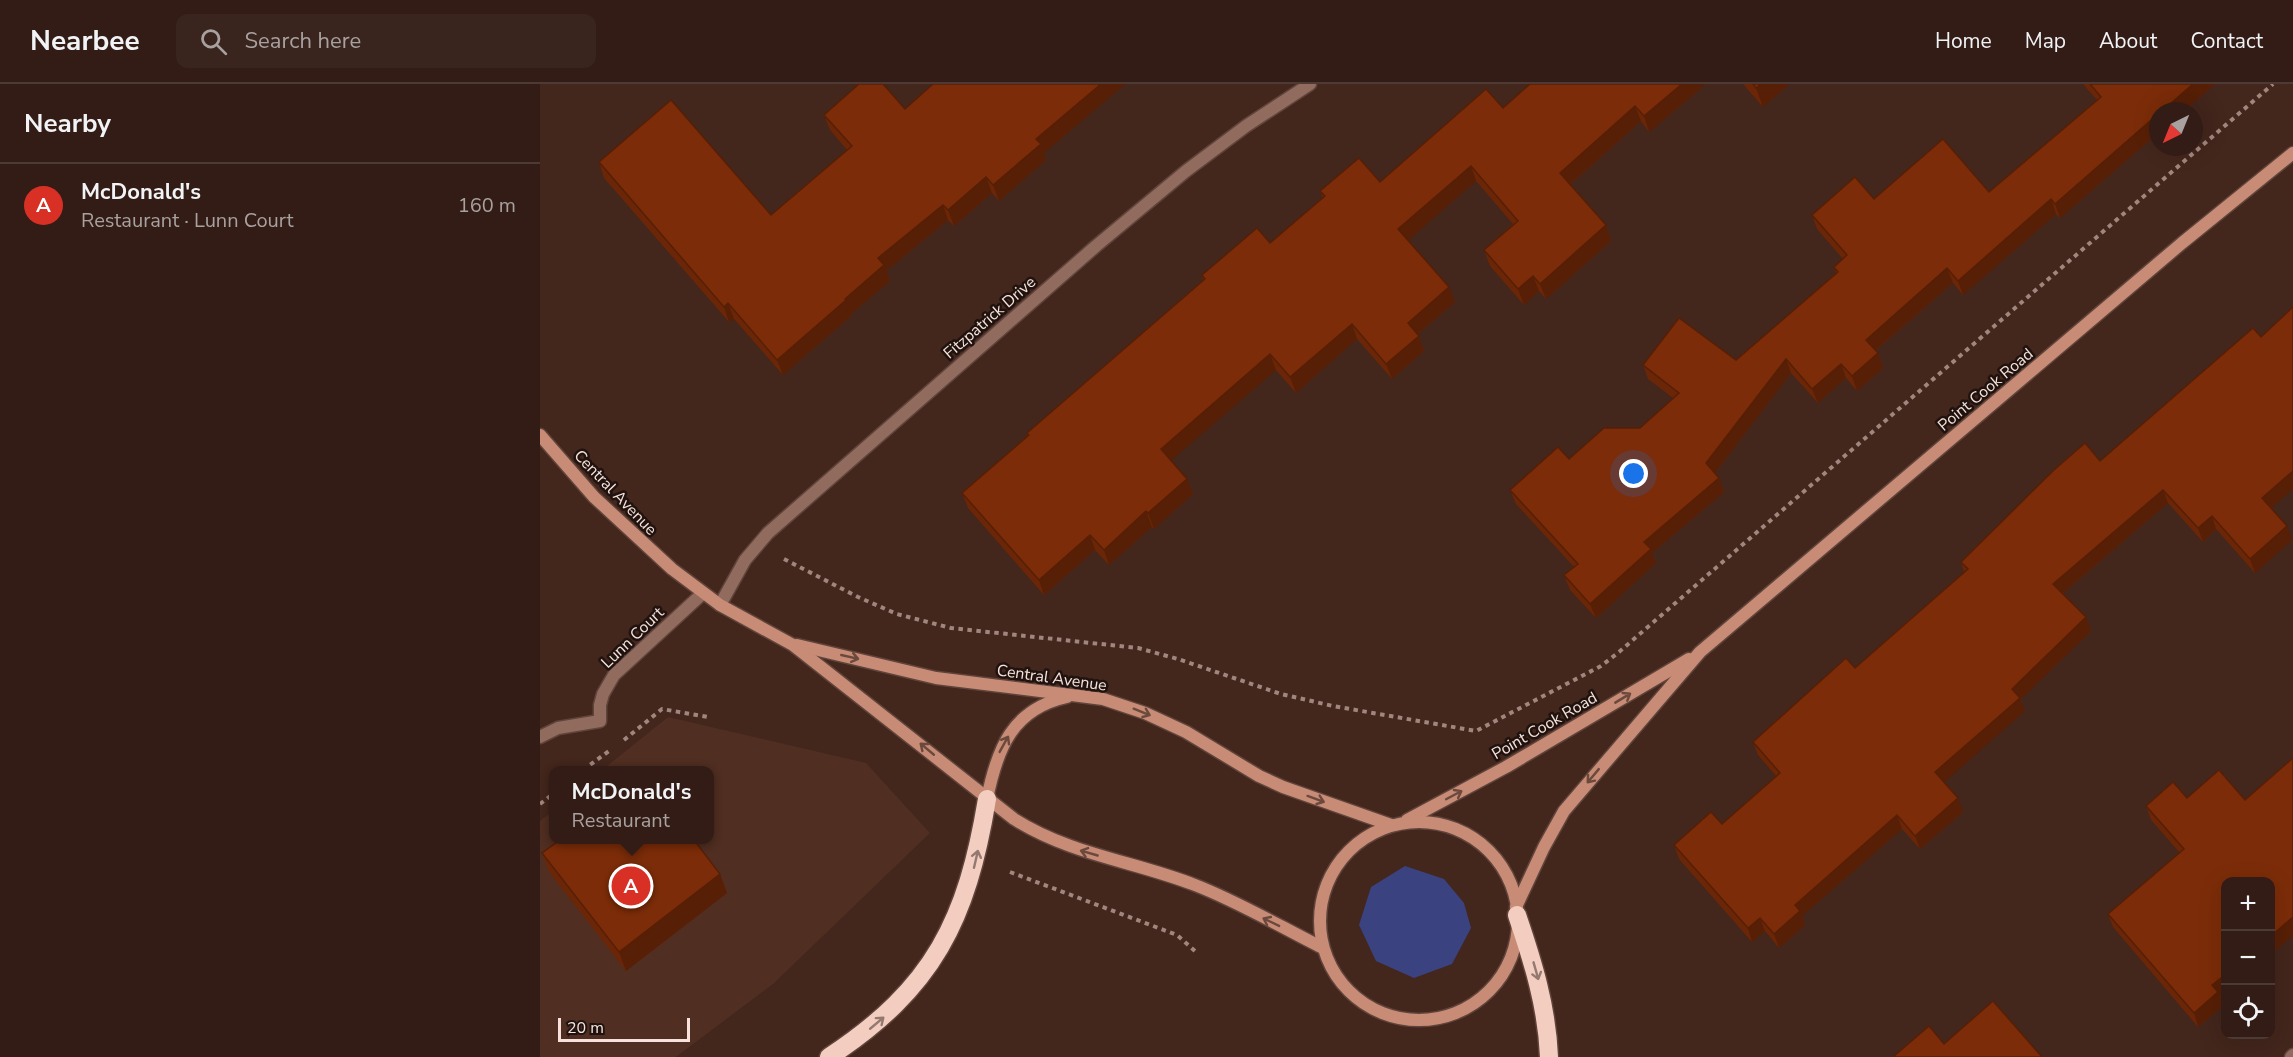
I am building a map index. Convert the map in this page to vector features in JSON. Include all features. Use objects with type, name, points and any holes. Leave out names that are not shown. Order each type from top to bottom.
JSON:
[{"type":"highway","points":[[829,1057],[869,1029],[899,1002],[925,971],[949,933],[973,870],[987,799]]},
{"type":"highway","points":[[1517,911],[1538,976],[1545,1010],[1549,1057]]},
{"type":"main road","name":"Point Cook Road","points":[[1517,911],[1548,838],[1564,811],[1700,652],[2173,251],[2293,153]]},
{"type":"main road","name":"Central Avenue","points":[[540,435],[594,497],[629,532],[702,594],[793,645],[916,740],[987,799],[1028,828],[1055,842],[1195,885],[1323,948]]},
{"type":"main road","name":"Central Avenue","points":[[793,645],[936,678],[1086,696],[1122,704],[1169,724],[1260,776],[1396,824]]},
{"type":"main road","name":"Point Cook Road","points":[[1396,824],[1506,767],[1700,652]]},
{"type":"main road","points":[[987,799],[993,769],[1001,747],[1010,732],[1024,717],[1034,709],[1055,699],[1086,696]]},
{"type":"main road","points":[[1422,821],[1442,824],[1477,840],[1504,870],[1512,888],[1517,911],[1514,949],[1502,976],[1491,990],[1456,1014],[1433,1019],[1408,1019],[1392,1016],[1359,999],[1334,970],[1323,948],[1320,909],[1324,890],[1332,872],[1356,843],[1372,832],[1396,824],[1422,821]]},
{"type":"street","name":"Fitzpatrick Drive","points":[[720,605],[745,560],[768,533],[1177,178],[1246,126],[1310,84]]},
{"type":"street","name":"Lunn Court","points":[[540,737],[558,728],[600,721],[601,700],[614,675],[702,594]]},
{"type":"path","points":[[757,545],[858,597],[897,614],[951,628],[1138,648],[1281,694],[1333,706],[1476,731],[1601,666],[1619,652],[2273,84]]},
{"type":"path","points":[[619,744],[662,709],[708,717]]},
{"type":"path","points":[[589,766],[609,750]]},
{"type":"path","points":[[1010,872],[1177,935],[1196,952]]},
{"type":"shaded area","points":[[668,717],[866,763],[930,833],[773,984],[676,1057],[540,1057],[540,821],[549,814],[549,844],[714,844],[714,766],[607,766]]},
{"type":"shaded area","points":[[1405,866],[1444,879],[1464,903],[1471,928],[1452,964],[1414,978],[1376,961],[1359,925],[1371,887]]},
{"type":"building","points":[[859,84],[883,84],[905,109],[933,84],[1101,84],[1036,139],[1041,144],[993,185],[986,177],[948,210],[943,205],[878,258],[884,265],[777,360],[728,303],[724,307],[599,162],[671,100],[771,215],[852,146],[824,115]]},
{"type":"building","points":[[1530,84],[1682,84],[1644,116],[1635,106],[1560,173],[1606,225],[1540,284],[1533,276],[1518,289],[1484,250],[1518,221],[1471,166],[1398,229],[1449,287],[1408,323],[1419,336],[1386,364],[1352,324],[1290,377],[1270,354],[1161,449],[1187,479],[1148,513],[1146,511],[1104,550],[1090,535],[1039,580],[962,493],[1029,435],[1027,433],[1205,279],[1202,275],[1257,228],[1270,243],[1325,196],[1320,191],[1359,158],[1380,182],[1486,89],[1503,108]]},
{"type":"building","points":[[2090,84],[2193,84],[2172,102],[2149,102],[2149,122],[2055,204],[2051,199],[1958,281],[1947,268],[1866,340],[1878,353],[1852,376],[1841,364],[1812,389],[1786,359],[1706,463],[1719,478],[1644,542],[1651,549],[1590,604],[1564,575],[1578,564],[1510,490],[1558,447],[1569,459],[1604,428],[1640,428],[1679,393],[1643,365],[1679,318],[1736,360],[1838,272],[1834,267],[1847,255],[1812,215],[1855,177],[1874,199],[1943,139],[1989,192],[2101,97]]},
{"type":"building","points":[[2293,307],[2293,471],[2262,498],[2287,526],[2250,559],[2212,516],[2198,528],[2163,490],[2053,584],[2086,617],[2012,689],[2020,698],[1935,772],[1958,798],[1915,836],[1897,815],[1795,905],[1800,911],[1774,934],[1760,918],[1748,928],[1674,845],[1711,812],[1722,824],[1780,773],[1753,742],[1846,658],[1855,668],[1968,569],[1961,562],[2054,470],[2085,443],[2100,461],[2253,328],[2261,337]]},
{"type":"building","points":[[2293,758],[2293,917],[2275,933],[2275,877],[2221,877],[2221,978],[2212,985],[2218,992],[2194,1013],[2108,914],[2184,849],[2146,806],[2173,782],[2187,798],[2219,770],[2245,800]]},
{"type":"building","points":[[554,844],[697,844],[720,874],[619,952],[542,853]]},
{"type":"building","points":[[1993,1001],[2042,1057],[1893,1057],[1929,1026],[1944,1044]]},
{"type":"place","name":"McDonald's","points":[[631,886]]}]
